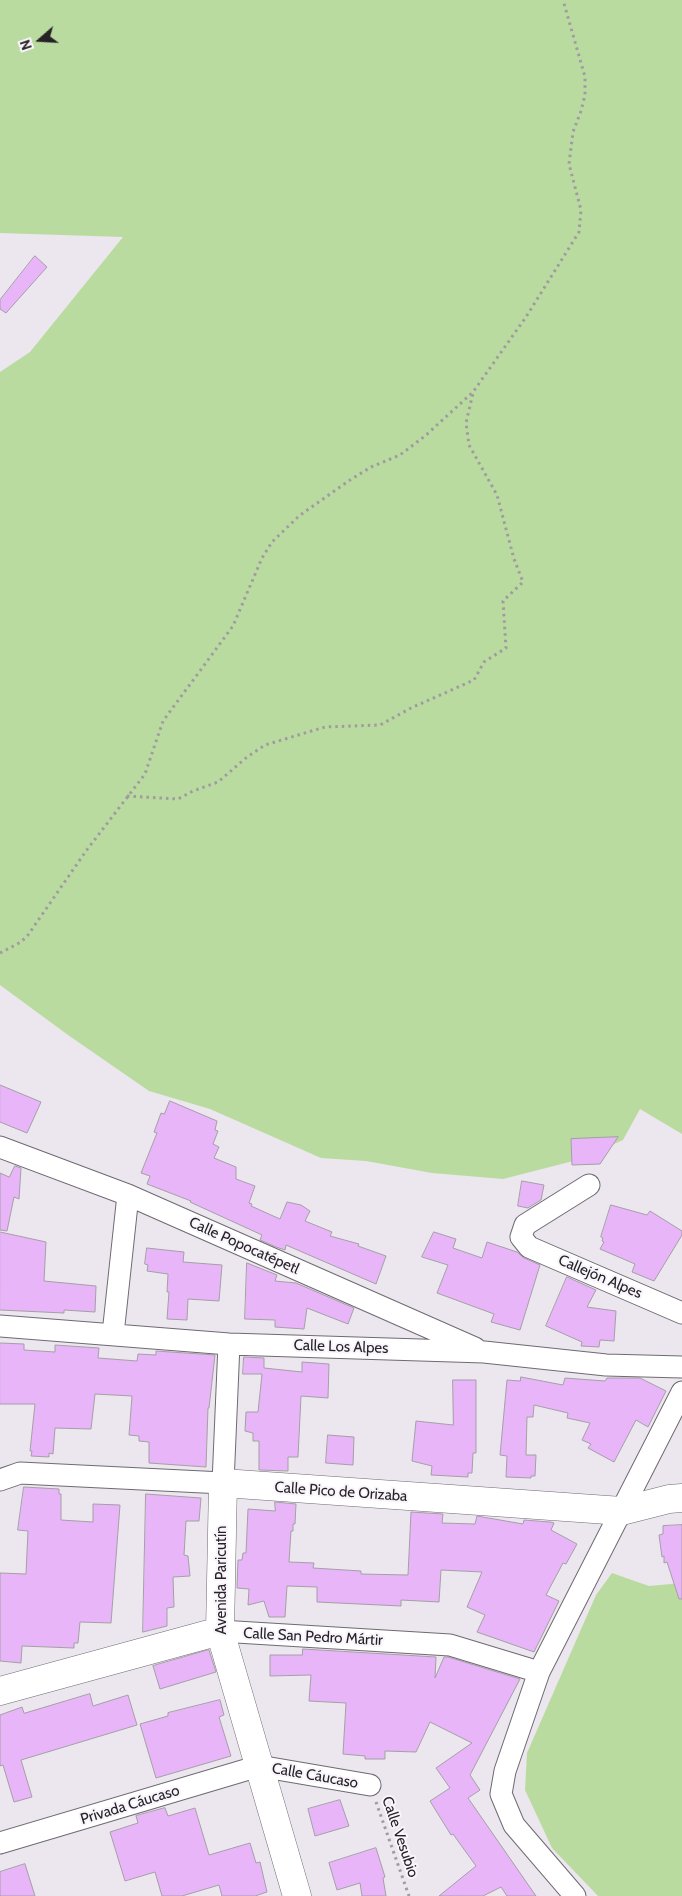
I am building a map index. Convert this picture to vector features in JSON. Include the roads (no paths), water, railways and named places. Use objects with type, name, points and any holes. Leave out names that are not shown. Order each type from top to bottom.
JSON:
[{"type":"street","name":"Calle Popocatépetl","points":[[0,1147],[128,1195],[484,1352]]},
{"type":"street","name":"Callejón Alpes","points":[[589,1185],[525,1225],[522,1236],[529,1247],[682,1313]]},
{"type":"street","points":[[113,1334],[128,1195]]},
{"type":"street","name":"Calle Los Alpes","points":[[0,1326],[229,1344],[484,1352],[606,1365],[682,1367]]},
{"type":"street","name":"Avenida Paricutín","points":[[229,1344],[222,1484],[220,1631],[297,1896]]},
{"type":"street","points":[[575,1896],[514,1825],[502,1794],[505,1770],[539,1672],[682,1392]]},
{"type":"street","name":"Calle Pico de Orizaba","points":[[0,1480],[20,1473],[222,1484],[622,1512],[669,1499],[682,1498]]},
{"type":"street","name":"Calle San Pedro Mártir","points":[[0,1691],[220,1631],[450,1645],[539,1672]]},
{"type":"street","name":"Calle Cáucaso","points":[[259,1766],[370,1785]]},
{"type":"street","name":"Privada Cáucaso","points":[[0,1843],[259,1766]]}]
